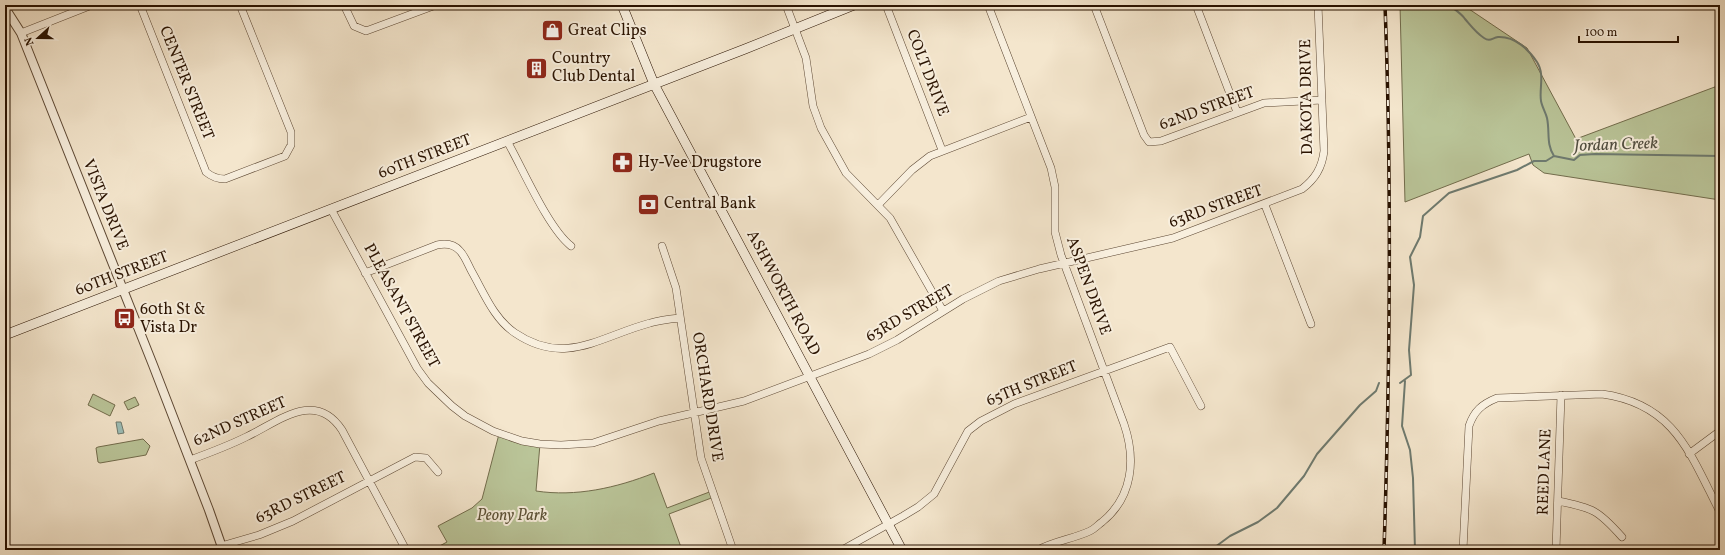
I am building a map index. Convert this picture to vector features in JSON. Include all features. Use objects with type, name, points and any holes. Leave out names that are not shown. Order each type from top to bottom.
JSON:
[{"type":"main road","name":"ASHWORTH ROAD","points":[[622,5],[654,84],[902,550]]},
{"type":"main road","name":"60TH STREET","points":[[5,335],[854,5]]},
{"type":"street","points":[[21,34],[92,5]]},
{"type":"street","name":"CENTER STREET","points":[[140,5],[206,172],[214,178],[225,179],[285,156],[292,145],[291,132],[240,5]]},
{"type":"street","points":[[344,5],[351,21],[358,29],[366,32],[436,5]]},
{"type":"street","points":[[786,5],[806,58],[813,106],[821,128],[846,173],[864,192],[879,204],[893,223],[943,311]]},
{"type":"street","name":"COLT DRIVE","points":[[886,5],[942,150]]},
{"type":"street","name":"ASPEN DRIVE","points":[[988,5],[1052,174],[1055,187],[1055,232],[1064,263],[1130,441],[1131,462],[1127,489],[1121,501],[1109,516],[1092,530],[1068,540],[1047,545],[1038,550]]},
{"type":"street","name":"62ND STREET","points":[[1094,5],[1144,135],[1149,142],[1160,142],[1264,103],[1322,100]]},
{"type":"street","points":[[1196,5],[1237,112]]},
{"type":"street","name":"DAKOTA DRIVE","points":[[1308,184],[1316,176],[1323,160],[1318,5]]},
{"type":"street","name":"VISTA DRIVE","points":[[5,8],[21,34],[190,460],[222,548]]},
{"type":"street","points":[[879,204],[920,163],[942,150],[1031,117]]},
{"type":"street","points":[[507,141],[552,225],[563,239],[571,246]]},
{"type":"street","name":"63RD STREET","points":[[476,422],[493,431],[522,441],[544,444],[577,445],[609,439],[659,421],[744,401],[884,347],[980,289],[999,281],[1064,263],[1173,238],[1295,193],[1308,184]]},
{"type":"street","points":[[1265,205],[1311,324]]},
{"type":"street","name":"PLEASANT STREET","points":[[331,209],[417,368],[439,395],[456,410],[476,422]]},
{"type":"street","points":[[365,273],[437,244],[449,244],[455,247],[463,256],[490,306],[506,326],[523,338],[534,343],[558,349],[582,348],[650,323],[680,318]]},
{"type":"street","name":"ORCHARD DRIVE","points":[[662,246],[674,277],[701,458],[733,550]]},
{"type":"street","name":"65TH STREET","points":[[842,550],[889,525],[918,507],[934,494],[968,431],[981,421],[1014,404],[1170,347],[1201,406]]},
{"type":"street","points":[[1463,550],[1467,433],[1472,418],[1481,406],[1497,398],[1589,394],[1623,398],[1652,411],[1674,431],[1689,454],[1720,512]]},
{"type":"street","name":"REED LANE","points":[[1556,550],[1561,395]]},
{"type":"street","name":"62ND STREET","points":[[190,460],[246,437],[289,414],[302,410],[310,410],[325,414],[338,424],[369,481]]},
{"type":"street","points":[[1689,454],[1720,431]]},
{"type":"street","name":"63RD STREET","points":[[222,548],[277,529],[415,457],[426,458],[438,472]]},
{"type":"street","points":[[369,481],[406,550]]},
{"type":"street","points":[[1558,501],[1585,506],[1604,516],[1622,537]]},
{"type":"green space","points":[[1400,5],[1463,5],[1527,48],[1576,139],[1720,85],[1720,200],[1544,173],[1533,165],[1529,154],[1405,202]]},
{"type":"green space","points":[[93,394],[115,405],[110,416],[88,405]]},
{"type":"green space","points":[[135,397],[139,405],[128,410],[124,402]]},
{"type":"green space","name":"Peony Park","points":[[499,434],[540,444],[536,491],[566,493],[596,490],[625,483],[654,473],[667,508],[712,491],[714,497],[669,514],[682,550],[432,550],[447,542],[438,526],[472,508],[482,499]]},
{"type":"green space","points":[[143,439],[150,446],[146,455],[100,463],[98,462],[96,448]]},
{"type":"water","points":[[116,422],[121,422],[124,433],[118,434]]},
{"type":"waterway","name":"Jordan Creek","points":[[1449,5],[1462,15],[1476,32],[1484,38],[1489,40],[1504,37],[1516,41],[1526,49],[1537,62],[1541,71],[1541,101],[1547,118],[1549,142],[1554,156],[1574,160],[1580,155],[1595,154],[1720,156]]},
{"type":"waterway","points":[[1400,383],[1411,375],[1409,350],[1414,285],[1410,257],[1420,237],[1423,216],[1449,193],[1517,170],[1534,161],[1546,161],[1554,156]]},
{"type":"waterway","points":[[1405,381],[1402,426],[1410,450],[1413,478],[1415,550]]},
{"type":"waterway","points":[[1211,550],[1230,536],[1258,522],[1277,508],[1304,476],[1317,454],[1360,405],[1376,391],[1379,383]]},
{"type":"railway","points":[[1384,550],[1388,414],[1389,278],[1389,141],[1385,5]]},
{"type":"place","name":"Great Clips","points":[[552,31]]},
{"type":"place","name":"Country Club Dental","points":[[536,68]]},
{"type":"place","name":"Hy-Vee Drugstore","points":[[622,163]]},
{"type":"place","name":"Central Bank","points":[[648,204]]},
{"type":"place","name":"60th St & Vista Dr","points":[[124,319]]}]
